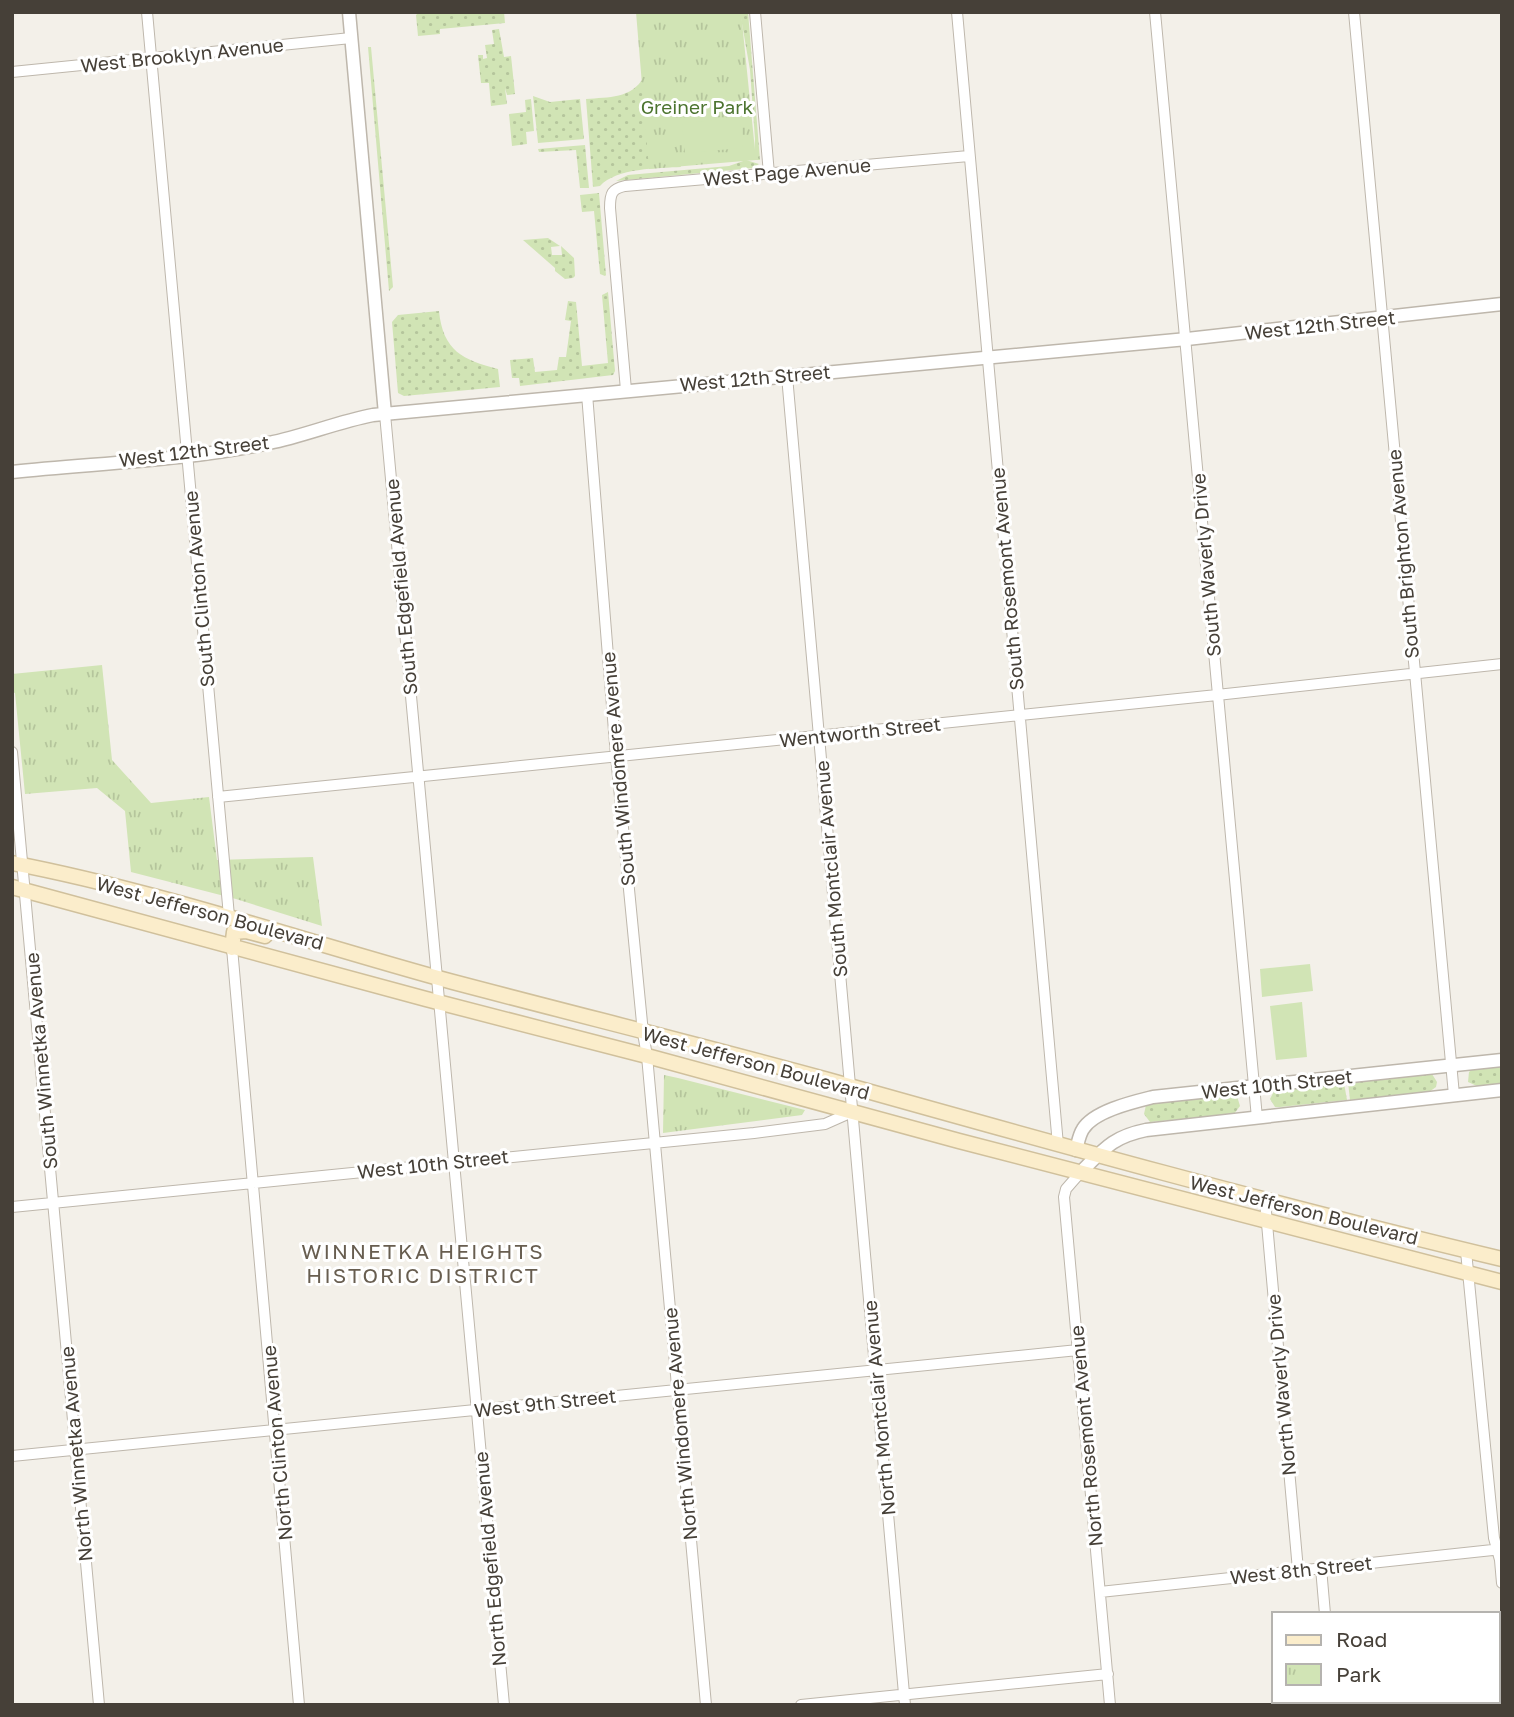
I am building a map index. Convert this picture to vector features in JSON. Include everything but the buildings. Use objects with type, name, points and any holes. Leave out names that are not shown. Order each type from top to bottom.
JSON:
[{"type":"main road","name":"West Jefferson Boulevard","points":[[17,864],[229,915],[436,977],[1076,1150],[1265,1201],[1502,1259]]},
{"type":"main road","name":"West Jefferson Boulevard","points":[[19,888],[1080,1173],[1502,1282]]},
{"type":"main road","points":[[232,947],[234,932],[247,931],[302,945],[321,942]]},
{"type":"street","name":"South Clinton Avenue","points":[[147,12],[229,915]]},
{"type":"street","name":"South Edgefield Avenue","points":[[349,12],[454,1162]]},
{"type":"street","points":[[755,12],[769,174]]},
{"type":"street","name":"South Rosemont Avenue","points":[[957,12],[1058,1145]]},
{"type":"street","name":"South Waverly Drive","points":[[1155,12],[1257,1118]]},
{"type":"street","name":"South Brighton Avenue","points":[[1354,12],[1380,318],[1454,1096]]},
{"type":"street","name":"West Brooklyn Avenue","points":[[12,72],[351,38]]},
{"type":"street","name":"West Page Avenue","points":[[626,390],[610,195],[614,189],[969,156]]},
{"type":"street","name":"West 12th Street","points":[[12,472],[186,455],[271,443],[342,421],[385,414],[1187,339],[1502,304]]},
{"type":"street","name":"South Montclair Avenue","points":[[787,376],[852,1112]]},
{"type":"street","name":"South Windomere Avenue","points":[[587,394],[616,757],[655,1143]]},
{"type":"street","name":"Wentworth Street","points":[[218,797],[1502,664]]},
{"type":"street","name":"South Winnetka Avenue","points":[[12,752],[19,888],[54,1203]]},
{"type":"street","points":[[232,947],[254,1182]]},
{"type":"street","name":"West 10th Street","points":[[1076,1150],[1087,1123],[1117,1107],[1153,1097],[1502,1060]]},
{"type":"street","name":"West 10th Street","points":[[1080,1173],[1115,1139],[1125,1134],[1502,1090]]},
{"type":"street","name":"West 10th Street","points":[[12,1207],[825,1124],[852,1112]]},
{"type":"street","name":"North Montclair Avenue","points":[[852,1112],[905,1700]]},
{"type":"street","name":"North Windomere Avenue","points":[[655,1143],[706,1705]]},
{"type":"street","name":"North Edgefield Avenue","points":[[454,1162],[504,1705]]},
{"type":"street","name":"North Rosemont Avenue","points":[[1080,1173],[1066,1189],[1064,1197],[1110,1705]]},
{"type":"street","name":"North Clinton Avenue","points":[[254,1182],[299,1705]]},
{"type":"street","name":"North Waverly Drive","points":[[1265,1201],[1298,1570]]},
{"type":"street","name":"North Winnetka Avenue","points":[[54,1203],[99,1705]]},
{"type":"street","points":[[1466,1251],[1494,1538],[1499,1549],[1502,1583]]},
{"type":"street","name":"West 9th Street","points":[[12,1456],[276,1432],[1078,1350]]},
{"type":"street","name":"West 8th Street","points":[[1100,1592],[1499,1549]]},
{"type":"street","points":[[1321,1568],[1325,1612]]},
{"type":"street","points":[[801,1705],[905,1700],[1108,1674]]},
{"type":"green space","points":[[419,12],[504,12],[505,23],[440,29],[440,34],[418,36],[416,15]]},
{"type":"green space","name":"Greiner Park","points":[[636,12],[741,12],[756,160],[649,169]]},
{"type":"green space","points":[[740,12],[748,12],[760,160],[754,160],[750,70]]},
{"type":"green space","points":[[499,29],[504,57],[511,56],[515,94],[507,95],[505,88],[507,104],[491,106],[489,83],[481,83],[478,55],[483,55],[483,59],[487,58],[485,45],[494,44],[492,30]]},
{"type":"green space","points":[[368,47],[371,47],[393,287],[389,291]]},
{"type":"green space","points":[[644,77],[681,167],[627,172],[593,187],[586,99],[626,93]]},
{"type":"green space","points":[[533,96],[550,102],[580,99],[584,139],[538,143]]},
{"type":"green space","points":[[531,99],[534,131],[526,132],[527,144],[512,146],[509,114],[526,112],[525,100]]},
{"type":"green space","points":[[740,118],[743,148],[685,153],[682,123]]},
{"type":"green space","points":[[585,145],[589,188],[580,188],[576,150],[539,152],[538,149]]},
{"type":"green space","points":[[746,160],[759,164],[753,168],[616,181],[628,175],[729,166]]},
{"type":"green space","points":[[599,193],[605,276],[600,274],[594,211],[582,212],[580,195]]},
{"type":"green space","points":[[548,238],[560,246],[551,247],[552,255],[562,255],[561,246],[574,258],[573,278],[565,279],[523,240]]},
{"type":"green space","points":[[608,292],[615,371],[613,375],[520,386],[519,378],[512,378],[510,360],[533,358],[535,372],[557,370],[559,357],[566,357],[571,321],[565,320],[568,301],[576,302],[582,366],[608,363],[602,295]]},
{"type":"green space","points":[[439,311],[441,325],[450,345],[475,362],[498,369],[500,387],[404,396],[398,393],[392,322],[398,315]]},
{"type":"green space","points":[[102,665],[112,760],[151,803],[209,797],[217,860],[313,857],[322,926],[236,899],[131,872],[125,811],[97,788],[25,794],[12,674]]},
{"type":"green space","points":[[1310,964],[1313,991],[1262,997],[1260,969]]},
{"type":"green space","points":[[1302,1002],[1307,1057],[1276,1060],[1270,1006]]},
{"type":"green space","points":[[1502,1065],[1502,1084],[1477,1086],[1468,1082],[1472,1069]]},
{"type":"green space","points":[[1432,1074],[1437,1082],[1436,1087],[1429,1092],[1350,1100],[1348,1082]]},
{"type":"green space","points":[[664,1075],[805,1110],[802,1115],[663,1133]]},
{"type":"green space","points":[[1344,1083],[1347,1100],[1275,1107],[1270,1099],[1278,1089]]},
{"type":"green space","points":[[1237,1096],[1240,1106],[1234,1114],[1150,1122],[1144,1114],[1146,1105],[1153,1102]]},
{"type":"district","name":"WINNETKA HEIGHTS HISTORIC DISTRICT","points":[[423,1264]]}]
